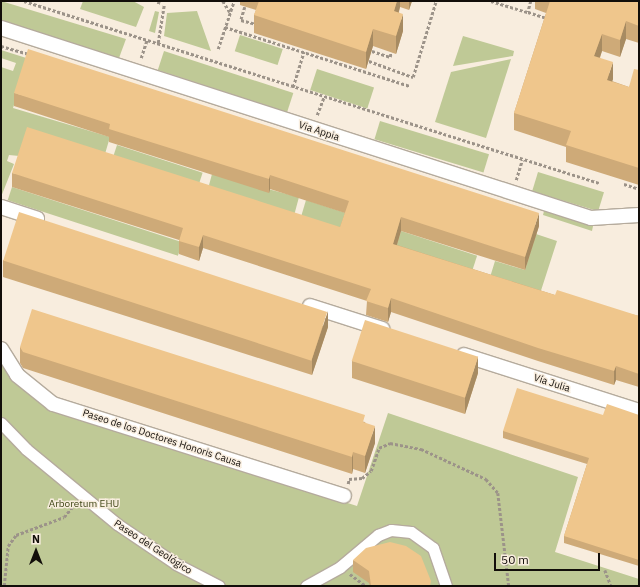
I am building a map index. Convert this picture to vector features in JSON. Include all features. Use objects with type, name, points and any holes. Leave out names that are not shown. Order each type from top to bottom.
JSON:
[{"type":"street","name":"Via Appia","points":[[1,28],[591,218],[639,215]]},
{"type":"street","points":[[1,207],[52,224]]},
{"type":"street","points":[[298,302],[396,334]]},
{"type":"street","name":"Paseo de los Doctores Honoris Causa","points":[[1,349],[17,376],[53,404],[344,496]]},
{"type":"street","name":"Vía Julia","points":[[457,353],[639,411]]},
{"type":"street","name":"Paseo del Geológico","points":[[1,423],[81,495],[176,564],[219,586]]},
{"type":"street","points":[[306,586],[340,567],[378,535],[403,530],[419,535],[433,548],[446,586]]},
{"type":"path","points":[[24,1],[599,183]]},
{"type":"path","points":[[223,1],[230,12]]},
{"type":"path","points":[[218,49],[234,1]]},
{"type":"path","points":[[369,61],[413,77],[436,1]]},
{"type":"path","points":[[491,1],[549,19]]},
{"type":"path","points":[[528,12],[531,1]]},
{"type":"path","points":[[158,44],[164,6]]},
{"type":"path","points":[[245,7],[241,20],[257,24]]},
{"type":"path","points":[[225,27],[410,86]]},
{"type":"path","points":[[372,51],[390,57],[391,52]]},
{"type":"path","points":[[293,87],[304,52]]},
{"type":"path","points":[[624,184],[639,189]]},
{"type":"path","points":[[344,496],[349,479],[362,478],[371,472],[379,448],[390,443],[421,449],[468,468],[486,479],[498,493],[509,586]]},
{"type":"path","points":[[4,586],[8,546],[16,535],[64,517],[81,495]]},
{"type":"path","points":[[340,567],[366,586]]},
{"type":"path","points":[[605,570],[611,586]]},
{"type":"green space","points":[[1,1],[126,39],[119,58],[1,20]]},
{"type":"green space","points":[[83,1],[133,1],[144,7],[136,27],[80,9]]},
{"type":"green space","points":[[155,11],[159,12],[155,33],[149,31]]},
{"type":"green space","points":[[197,11],[211,51],[164,36],[167,13]]},
{"type":"green space","points":[[240,35],[283,49],[278,65],[235,51]]},
{"type":"green space","points":[[463,36],[514,51],[513,56],[453,66]]},
{"type":"green space","points":[[1,50],[58,68],[28,62],[13,108],[110,137],[102,164],[9,155],[7,161],[14,164],[1,197],[1,67],[13,71],[16,63],[1,58]]},
{"type":"green space","points":[[164,51],[293,93],[287,112],[158,70]]},
{"type":"green space","points":[[511,59],[486,138],[435,122],[451,72]]},
{"type":"green space","points":[[317,69],[374,88],[367,108],[310,90]]},
{"type":"green space","points":[[380,121],[489,154],[483,173],[374,139]]},
{"type":"green space","points":[[117,145],[203,173],[195,195],[110,167]]},
{"type":"green space","points":[[538,172],[604,192],[598,211],[532,191]]},
{"type":"green space","points":[[212,174],[299,197],[293,220],[206,197]]},
{"type":"green space","points":[[12,187],[182,242],[178,256],[8,200]]},
{"type":"green space","points":[[306,200],[349,214],[390,237],[298,227]]},
{"type":"green space","points":[[544,211],[593,226],[592,231],[543,215]]},
{"type":"green space","points":[[401,231],[477,256],[469,281],[393,257]]},
{"type":"green space","points":[[536,234],[557,241],[537,303],[487,287],[495,261],[525,270]]},
{"type":"green space","name":"Arboretum EHU","points":[[1,361],[13,381],[43,406],[357,506],[388,413],[578,477],[555,552],[639,579],[639,586],[1,586]]},
{"type":"building","points":[[259,1],[397,1],[394,11],[403,14],[396,36],[373,29],[366,52],[254,15]]},
{"type":"building","points":[[550,1],[639,1],[639,26],[626,21],[620,40],[602,34],[594,56],[613,62],[607,80],[629,87],[634,69],[639,70],[639,168],[566,145],[571,131],[514,113]]},
{"type":"building","points":[[28,49],[539,213],[525,257],[401,217],[393,244],[555,295],[557,290],[639,316],[639,374],[616,366],[614,371],[538,348],[391,298],[388,308],[366,301],[371,289],[203,235],[199,247],[179,241],[183,228],[12,173],[27,127],[340,227],[349,201],[270,175],[269,179],[109,129],[110,124],[14,93]]},
{"type":"building","points":[[19,212],[327,312],[311,361],[3,261]]},
{"type":"building","points":[[32,309],[365,415],[363,422],[375,426],[365,456],[353,452],[352,457],[23,352],[20,347]]},
{"type":"building","points":[[365,320],[478,357],[465,398],[352,361]]},
{"type":"building","points":[[517,388],[603,415],[607,404],[639,415],[639,560],[564,536],[589,458],[503,431]]},
{"type":"building","points":[[390,542],[406,546],[421,556],[431,581],[430,586],[371,586],[369,571],[353,560],[366,548]]}]
